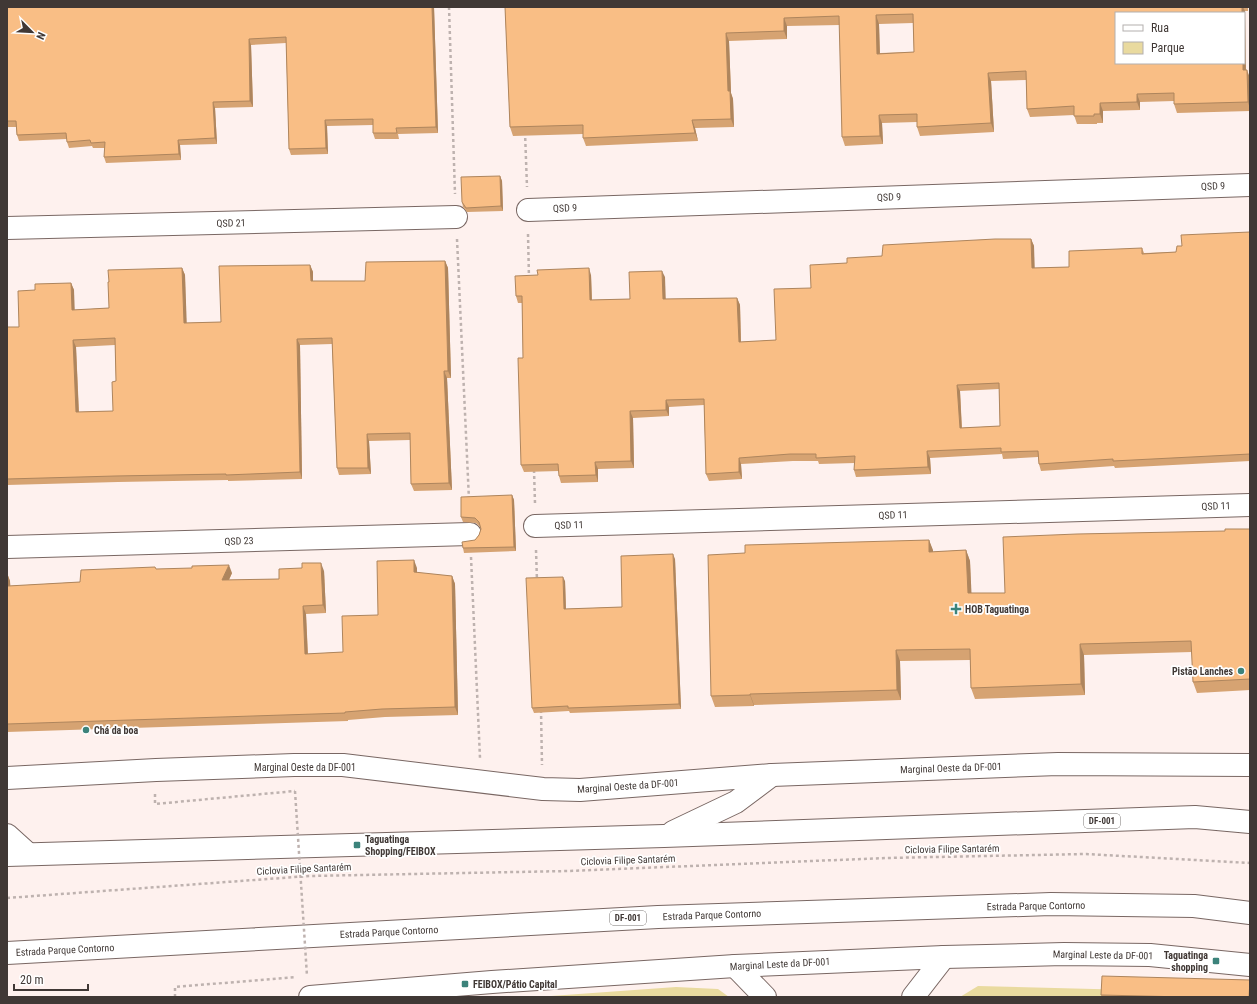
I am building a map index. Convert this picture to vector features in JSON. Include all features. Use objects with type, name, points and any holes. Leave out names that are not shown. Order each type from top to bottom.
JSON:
[{"type":"main road","name":"QSD 9","points":[[528,210],[1250,185]]},
{"type":"main road","name":"QSD 21","points":[[7,228],[456,217]]},
{"type":"main road","name":"QSD 11","points":[[535,526],[1250,505]]},
{"type":"main road","name":"QSD 23","points":[[7,547],[470,534]]},
{"type":"main road","name":"Marginal Oeste da DF-001","points":[[7,778],[156,770],[294,765],[343,765],[543,789],[580,790],[772,776],[1058,764],[1250,765]]},
{"type":"main road","points":[[664,836],[736,802],[772,776]]},
{"type":"main road","name":"DF-001","points":[[18,855],[664,836],[1195,817],[1250,822]]},
{"type":"main road","points":[[7,835],[18,855]]},
{"type":"main road","name":"Estrada Parque Contorno","points":[[7,953],[674,916],[1051,904],[1194,906],[1250,914]]},
{"type":"main road","name":"Marginal Leste da DF-001","points":[[308,987],[492,982],[735,966],[944,957],[1064,954],[1150,955],[1250,965]]},
{"type":"main road","points":[[912,997],[944,957]]},
{"type":"main road","points":[[735,966],[765,997]]},
{"type":"path","points":[[449,7],[456,217],[481,781]]},
{"type":"path","points":[[525,132],[529,281]]},
{"type":"path","points":[[534,462],[537,582]]},
{"type":"path","points":[[541,709],[543,789]]},
{"type":"path","points":[[155,804],[296,791],[308,987]]},
{"type":"path","name":"Ciclovia Filipe Santarém","points":[[7,898],[309,876],[568,871],[886,858],[1086,854],[1250,863]]},
{"type":"path","points":[[175,997],[175,987],[299,977]]},
{"type":"green space","points":[[978,986],[1250,993],[1250,997],[960,997]]},
{"type":"green space","points":[[676,987],[718,989],[729,997],[537,997]]},
{"type":"building","points":[[7,7],[432,7],[436,127],[396,128],[397,133],[373,133],[373,119],[325,120],[326,148],[289,149],[286,37],[249,39],[250,101],[213,102],[215,138],[178,140],[179,154],[104,157],[105,142],[91,143],[90,140],[67,142],[66,133],[17,135],[16,121],[7,121]]},
{"type":"building","points":[[505,7],[1242,7],[1242,12],[1115,12],[1115,64],[1243,64],[1243,70],[1247,70],[1248,102],[1174,104],[1174,93],[1137,94],[1137,102],[1100,103],[1100,114],[1094,114],[1094,116],[1074,116],[1074,106],[1027,109],[1026,71],[988,73],[991,123],[917,127],[917,114],[879,115],[880,136],[842,137],[839,16],[784,18],[784,31],[726,33],[728,91],[730,91],[731,119],[692,120],[695,133],[583,138],[583,125],[510,127]],"holes":[[[913,14],[914,52],[877,54],[876,15]]]},
{"type":"building","points":[[500,176],[501,206],[466,208],[462,202],[461,177]]},
{"type":"building","points":[[1250,232],[1250,454],[1113,461],[1113,459],[1039,464],[1038,451],[1001,452],[1001,448],[927,451],[928,467],[854,470],[855,456],[816,458],[816,454],[790,454],[739,458],[739,472],[706,474],[704,399],[666,400],[666,410],[630,411],[631,461],[595,462],[596,475],[559,476],[558,464],[521,465],[518,358],[523,358],[522,296],[516,296],[515,276],[538,275],[537,270],[589,268],[590,300],[630,299],[629,272],[662,271],[663,299],[737,298],[739,342],[776,340],[774,289],[811,288],[810,265],[847,263],[847,258],[882,256],[883,245],[995,239],[1031,239],[1032,268],[1069,267],[1069,251],[1142,248],[1142,254],[1176,252],[1177,246],[1182,246],[1181,235]],"holes":[[[999,383],[1000,426],[960,428],[957,385]]]},
{"type":"building","points":[[445,261],[448,371],[444,371],[449,483],[411,484],[410,433],[367,434],[368,468],[337,468],[332,338],[297,339],[300,472],[226,475],[7,479],[7,327],[19,327],[18,291],[35,290],[35,284],[71,283],[72,310],[109,308],[108,270],[182,268],[184,323],[221,322],[219,266],[310,265],[311,281],[365,281],[366,262]],"holes":[[[115,338],[116,381],[112,382],[113,411],[76,412],[73,340]]]},
{"type":"building","points":[[512,495],[514,547],[463,548],[462,542],[475,540],[481,529],[479,522],[475,518],[461,517],[461,497]]},
{"type":"building","points":[[1225,529],[1250,529],[1250,679],[1193,682],[1191,641],[1080,644],[1081,684],[971,688],[970,649],[896,650],[897,690],[711,696],[708,555],[745,553],[745,545],[929,540],[929,552],[966,550],[968,593],[1005,593],[1003,537],[1225,531]]},
{"type":"building","points":[[673,554],[679,704],[532,708],[526,578],[563,577],[564,609],[622,607],[621,556]]},
{"type":"building","points":[[414,560],[414,572],[452,576],[455,707],[382,709],[345,713],[7,724],[7,574],[8,586],[80,582],[81,570],[155,567],[156,569],[192,568],[192,566],[229,565],[222,580],[279,579],[279,569],[302,568],[302,563],[321,563],[323,605],[303,606],[305,654],[343,652],[342,616],[378,615],[377,561]]},
{"type":"building","points":[[1102,976],[1250,980],[1249,997],[1101,995]]},
{"type":"place","name":"HOB Taguatinga","points":[[956,609]]},
{"type":"place","name":"Pistão Lanches","points":[[1241,671]]},
{"type":"place","name":"Chá da boa","points":[[86,730]]},
{"type":"place","name":"Taguatinga Shopping/FEIBOX","points":[[357,845]]},
{"type":"place","name":"Taguatinga shopping","points":[[1216,961]]},
{"type":"place","name":"FEIBOX/Pátio Capital","points":[[465,984]]}]
